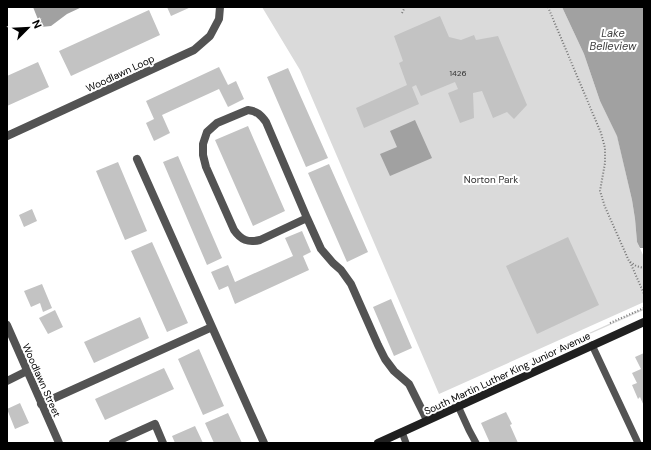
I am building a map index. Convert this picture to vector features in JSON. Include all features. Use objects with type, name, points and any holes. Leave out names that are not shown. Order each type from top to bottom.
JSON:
[{"type":"street","name":"Woodlawn Loop","points":[[7,136],[194,50],[210,36],[219,20],[220,7]]},
{"type":"street","points":[[307,218],[260,240],[252,242],[238,237],[206,167],[203,155],[203,144],[207,132],[217,123],[248,110],[255,111],[266,122],[321,249],[341,270],[351,284],[385,359],[394,371],[409,384],[427,420]]},
{"type":"street","points":[[136,159],[264,443]]},
{"type":"street","name":"South Martin Luther King Junior Avenue","points":[[378,443],[644,322]]},
{"type":"street","name":"Woodlawn Street","points":[[7,325],[59,443]]},
{"type":"street","points":[[41,404],[212,328]]},
{"type":"street","points":[[7,381],[27,371]]},
{"type":"street","points":[[113,443],[155,424],[163,443]]},
{"type":"lane","points":[[592,345],[638,443]]},
{"type":"lane","points":[[458,406],[476,443]]},
{"type":"lane","points":[[402,432],[406,443]]},
{"type":"path","points":[[402,13],[405,7]]},
{"type":"path","points":[[548,7],[601,133],[605,148],[605,163],[600,191],[605,207],[644,294]]},
{"type":"path","points":[[629,261],[636,266],[644,268]]},
{"type":"path","points":[[610,323],[644,308]]},
{"type":"green space","name":"Norton Park","points":[[262,7],[562,7],[584,54],[600,101],[617,135],[632,200],[637,242],[644,257],[644,302],[439,394],[300,70]]},
{"type":"green space","points":[[644,308],[644,310],[483,381]]},
{"type":"water","points":[[33,7],[82,7],[67,14],[51,26],[41,27]]},
{"type":"water","name":"Lake Belleview","points":[[562,7],[644,7],[644,248],[640,248],[637,242],[632,200],[617,136],[600,101],[584,54]]},
{"type":"water","points":[[415,120],[432,158],[390,176],[380,154],[397,147],[390,131]]},
{"type":"building","points":[[167,7],[191,7],[171,16]]},
{"type":"building","points":[[149,10],[160,35],[71,76],[59,51]]},
{"type":"building","points":[[440,16],[449,37],[461,40],[474,35],[476,40],[498,36],[527,105],[514,119],[507,112],[493,118],[482,91],[473,93],[474,118],[460,123],[448,93],[458,89],[455,82],[421,96],[416,85],[412,87],[419,104],[364,128],[356,108],[407,85],[399,63],[403,61],[394,36]]},
{"type":"building","points":[[38,62],[49,87],[7,106],[7,76]]},
{"type":"building","points":[[219,67],[228,85],[236,81],[244,99],[228,107],[219,89],[162,115],[170,133],[154,141],[146,123],[154,119],[146,101]]},
{"type":"building","points":[[288,68],[328,158],[306,167],[267,77]]},
{"type":"building","points":[[248,126],[285,211],[253,226],[215,140]]},
{"type":"building","points":[[178,156],[222,258],[207,265],[163,162]]},
{"type":"building","points":[[118,162],[147,231],[125,240],[96,171]]},
{"type":"building","points":[[329,164],[368,252],[347,262],[308,173]]},
{"type":"building","points":[[32,209],[37,221],[24,227],[19,215]]},
{"type":"building","points":[[302,231],[311,252],[303,256],[309,270],[235,304],[228,286],[219,290],[211,272],[228,265],[235,282],[293,256],[285,238]]},
{"type":"building","points":[[568,237],[599,305],[537,334],[506,266]]},
{"type":"building","points":[[152,242],[188,323],[167,332],[131,251]]},
{"type":"building","points":[[42,284],[52,308],[43,312],[40,303],[31,307],[24,291]]},
{"type":"building","points":[[391,299],[412,348],[394,356],[373,307]]},
{"type":"building","points":[[55,310],[63,327],[48,334],[39,318]]},
{"type":"building","points":[[140,317],[149,338],[94,363],[84,342]]},
{"type":"building","points":[[199,349],[224,406],[203,415],[178,359]]},
{"type":"building","points":[[644,353],[644,406],[640,397],[638,399],[632,385],[637,383],[632,373],[641,369],[635,357]]},
{"type":"building","points":[[164,368],[174,389],[105,420],[95,399]]},
{"type":"building","points":[[20,403],[29,423],[15,429],[7,409]]},
{"type":"building","points":[[506,412],[512,424],[510,425],[518,443],[490,443],[481,423]]},
{"type":"building","points":[[228,413],[242,443],[214,443],[205,423]]},
{"type":"building","points":[[195,426],[203,443],[175,443],[172,436]]}]
